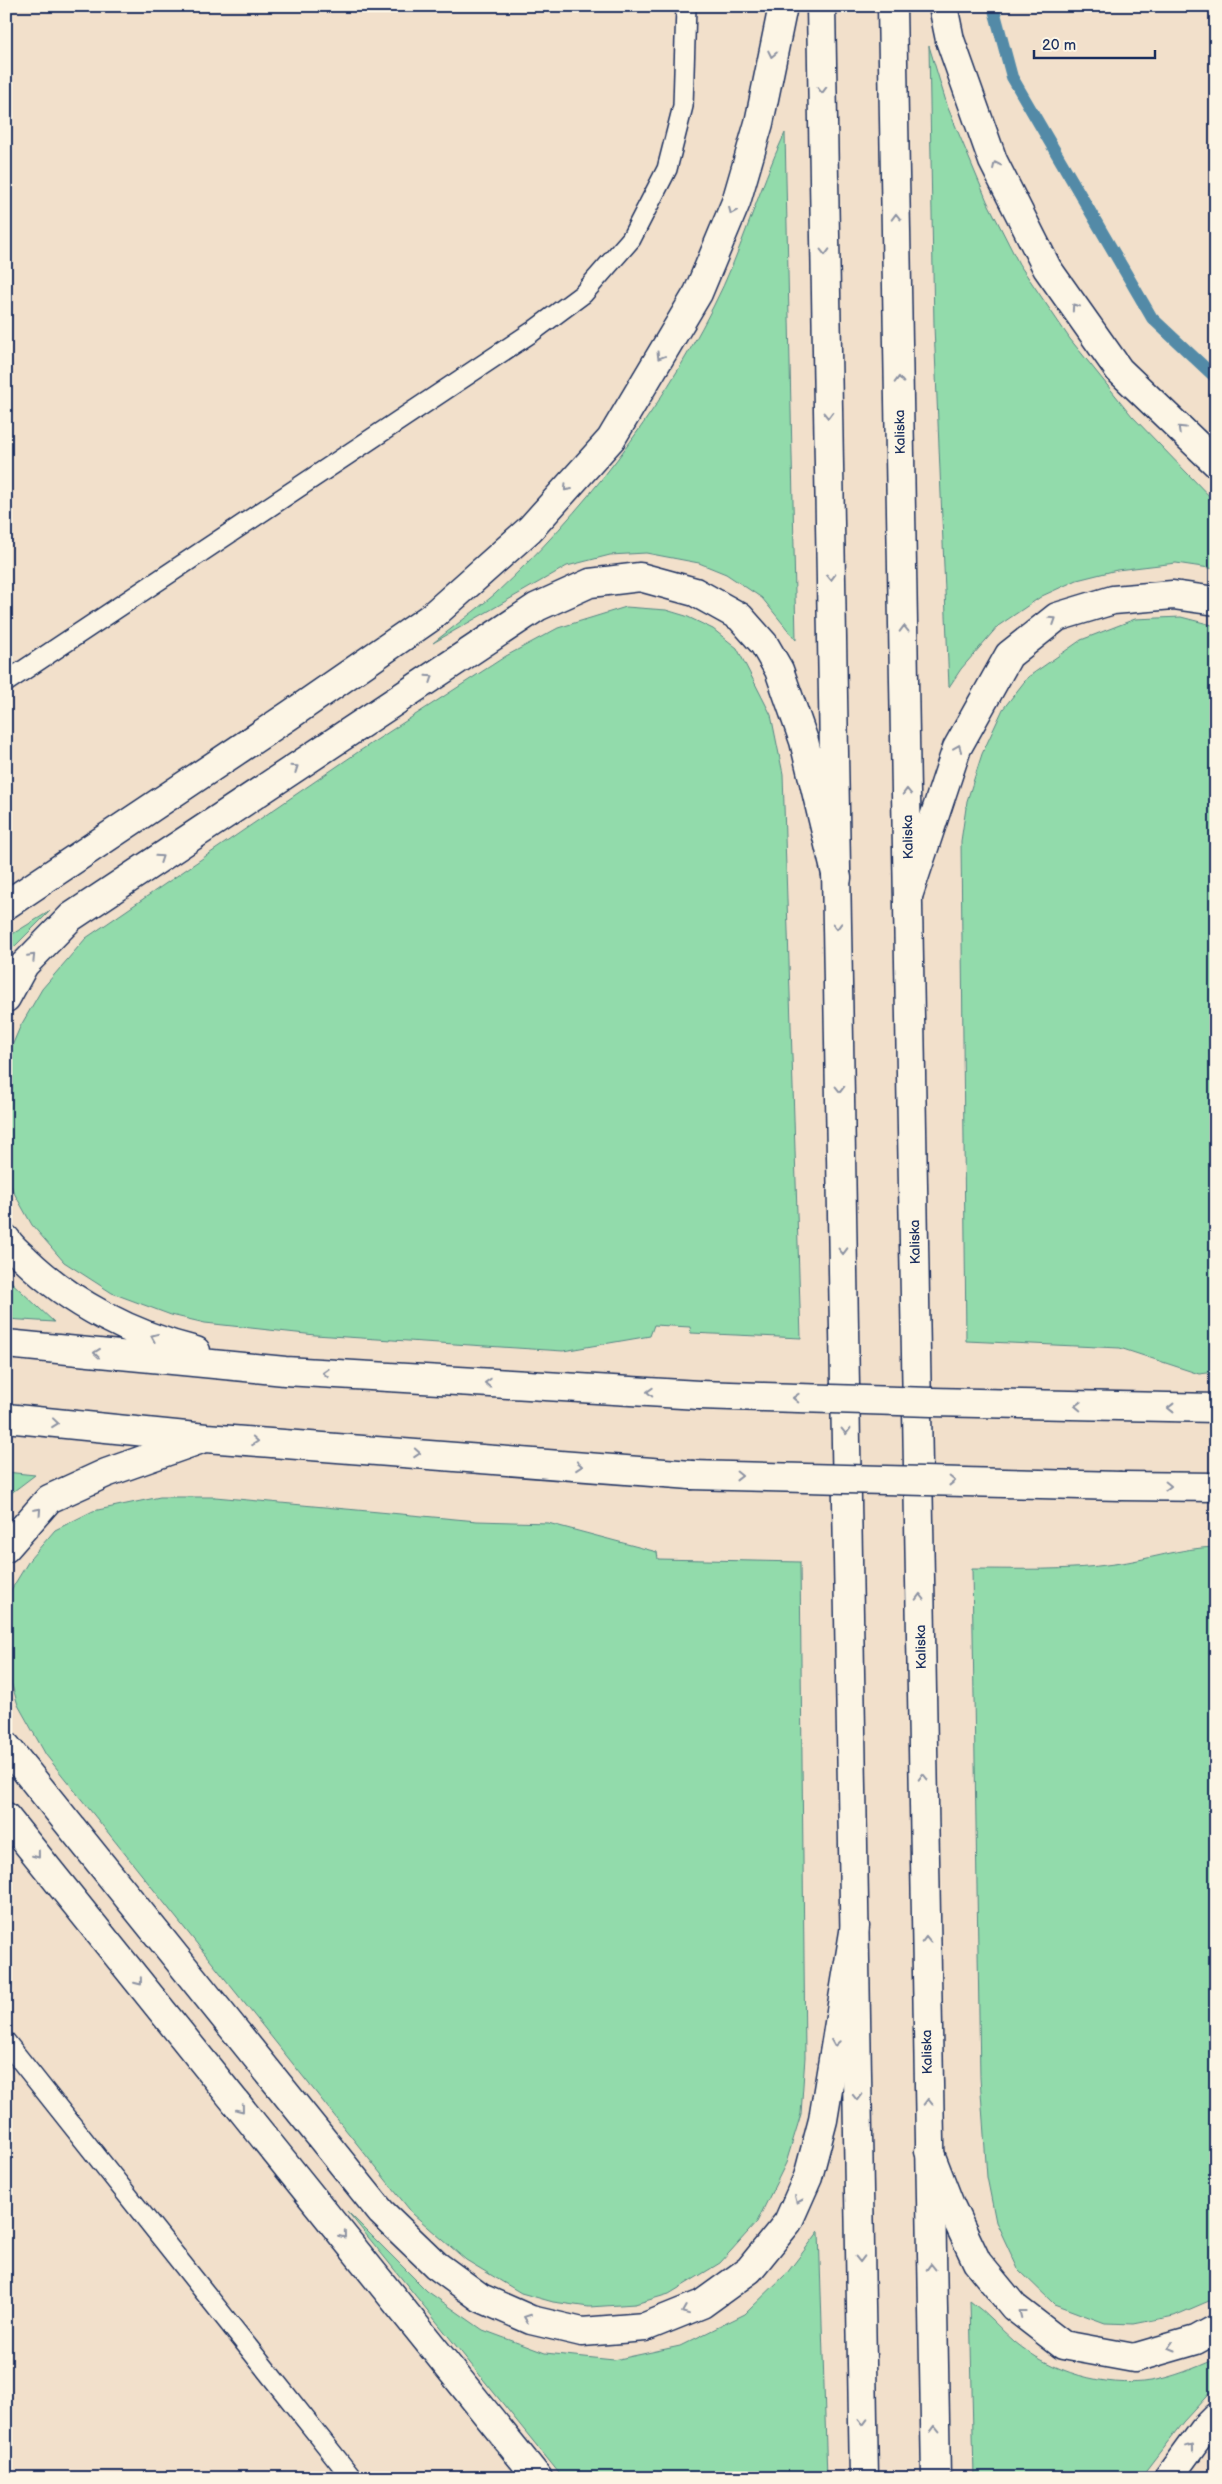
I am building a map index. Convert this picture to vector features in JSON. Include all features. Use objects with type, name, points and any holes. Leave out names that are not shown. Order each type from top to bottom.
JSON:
[{"type":"main road","points":[[6,905],[290,715],[430,618],[530,529],[611,439],[698,293],[736,202],[758,123],[782,6]]},
{"type":"main road","points":[[821,6],[864,2478]]},
{"type":"main road","name":"Kaliska","points":[[892,6],[936,2478]]},
{"type":"main road","points":[[943,6],[950,40],[994,161],[1047,268],[1119,370],[1216,463]]},
{"type":"main road","points":[[6,998],[24,965],[71,917],[537,607],[590,583],[640,577],[695,592],[740,618],[764,644],[779,670],[804,741],[837,878]]},
{"type":"main road","points":[[909,893],[958,748],[1008,655],[1056,617],[1113,600],[1173,595],[1216,601]]},
{"type":"main road","points":[[6,1239],[44,1278],[92,1311],[176,1346],[285,1371]]},
{"type":"main road","points":[[6,1344],[285,1371],[699,1395],[1126,1408],[1216,1408]]},
{"type":"main road","points":[[6,1418],[206,1438],[691,1475],[1216,1487]]},
{"type":"main road","points":[[6,1548],[49,1499],[106,1472],[206,1438]]},
{"type":"main road","points":[[6,1746],[381,2212],[436,2265],[481,2298],[531,2320],[582,2332],[645,2327],[702,2304],[749,2270],[788,2222],[808,2177],[822,2120],[854,1926]]},
{"type":"main road","points":[[6,1818],[538,2478]]},
{"type":"main road","points":[[929,2151],[950,2205],[977,2262],[1014,2307],[1063,2345],[1134,2358],[1196,2340],[1216,2328]]},
{"type":"main road","points":[[1168,2478],[1216,2417]]},
{"type":"lane","points":[[6,682],[532,332],[583,294],[631,239],[667,169],[683,106],[686,6]]},
{"type":"lane","points":[[6,2042],[352,2478]]},
{"type":"green space","points":[[929,46],[948,108],[987,201],[1019,264],[1070,339],[1132,416],[1216,503],[1216,569],[1176,563],[1117,570],[1077,580],[1042,596],[998,626],[961,669],[949,687],[934,326]]},
{"type":"green space","points":[[785,133],[796,640],[762,598],[726,574],[699,563],[646,553],[610,555],[567,566],[433,643],[495,594],[528,562],[589,495],[643,423],[668,386],[713,307],[733,264],[766,176]]},
{"type":"green space","points":[[626,607],[666,610],[686,616],[713,629],[737,648],[771,715],[783,774],[801,1338],[691,1333],[690,1327],[654,1325],[650,1336],[563,1351],[315,1335],[205,1323],[171,1315],[112,1293],[64,1262],[32,1225],[13,1191],[6,1169],[6,1060],[20,1027],[42,989],[86,938],[358,752],[506,656],[558,628]]},
{"type":"green space","points":[[1181,617],[1216,626],[1216,1372],[1199,1374],[1120,1348],[966,1341],[961,841],[967,801],[982,754],[1003,709],[1028,677],[1081,640],[1135,619]]},
{"type":"green space","points":[[50,911],[6,955],[6,938]]},
{"type":"green space","points":[[6,1277],[54,1322],[6,1319]]},
{"type":"green space","points":[[6,1472],[35,1475],[6,1497]]},
{"type":"green space","points":[[160,1497],[215,1497],[477,1521],[548,1523],[657,1552],[658,1559],[800,1562],[805,2057],[801,2114],[786,2163],[757,2222],[720,2263],[669,2294],[635,2304],[589,2307],[553,2302],[521,2293],[466,2260],[413,2214],[46,1755],[18,1705],[6,1666],[6,1615],[11,1590],[30,1559],[55,1530],[93,1511]]},
{"type":"green space","points":[[1216,1547],[1216,2298],[1174,2316],[1134,2324],[1105,2323],[1054,2304],[1018,2269],[996,2222],[987,2177],[980,2078],[972,1569],[1078,1568]]},
{"type":"green space","points":[[347,2211],[427,2291],[483,2330],[545,2353],[614,2360],[680,2346],[745,2314],[787,2273],[819,2231],[827,2478],[563,2478]]},
{"type":"green space","points":[[970,2301],[1029,2353],[1045,2362],[1079,2375],[1115,2382],[1151,2381],[1192,2369],[1216,2359],[1216,2386],[1183,2422],[1140,2478],[974,2478]]},
{"type":"waterway","points":[[993,6],[1012,77],[1152,318],[1216,378]]}]
